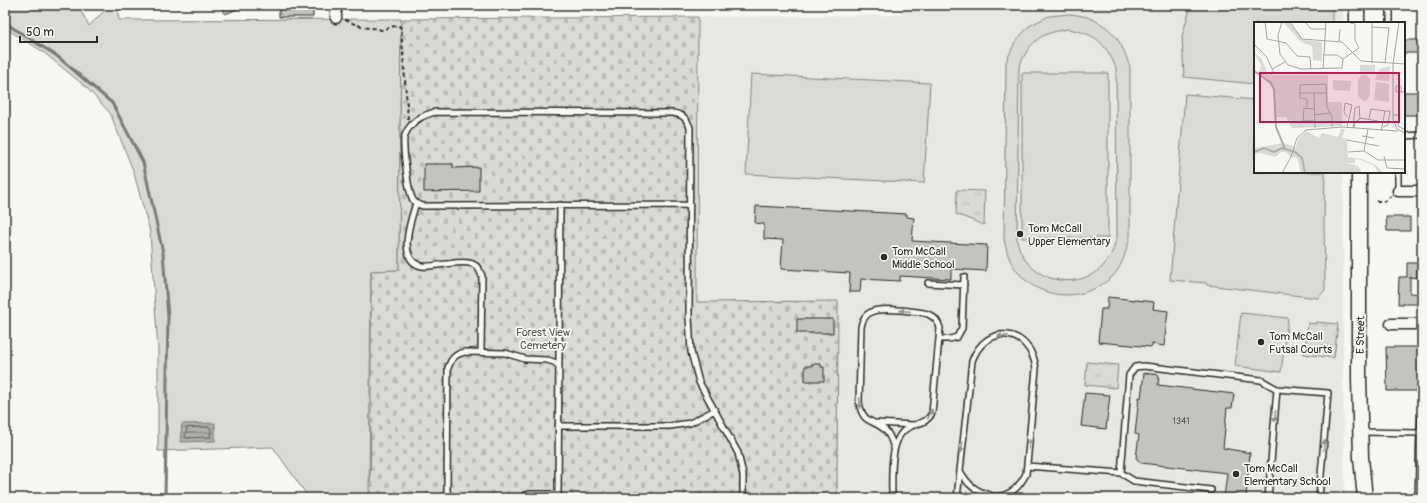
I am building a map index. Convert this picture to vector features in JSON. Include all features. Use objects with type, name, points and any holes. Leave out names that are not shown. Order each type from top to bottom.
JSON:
[{"type":"main road","points":[[1358,5],[1358,22]]},
{"type":"main road","name":"E Street","points":[[1360,173],[1360,432],[1362,475],[1365,498]]},
{"type":"street","points":[[336,5],[336,18]]},
{"type":"street","points":[[1398,191],[1422,191]]},
{"type":"street","points":[[1391,324],[1422,324]]},
{"type":"lane","points":[[1390,5],[1390,22]]},
{"type":"lane","points":[[690,206],[424,206],[416,203],[411,196],[404,160],[404,139],[408,129],[416,120],[435,112],[677,114],[686,119],[690,128],[690,206],[689,317],[691,352],[699,382],[738,453],[743,475],[743,498]]},
{"type":"lane","points":[[1405,136],[1422,136]]},
{"type":"lane","points":[[1398,173],[1398,191]]},
{"type":"lane","points":[[416,203],[410,224],[407,250],[411,260],[416,264],[427,266],[458,262],[473,264],[479,268],[482,276],[481,351]]},
{"type":"lane","points":[[518,498],[530,494],[558,496],[560,206]]},
{"type":"lane","points":[[939,339],[950,339],[957,337],[960,334],[962,328],[964,277]]},
{"type":"lane","points":[[928,283],[964,285]]},
{"type":"lane","points":[[892,498],[894,448],[899,437],[905,429],[925,422],[932,413],[940,328],[934,317],[928,314],[875,310],[865,316],[861,327],[859,402],[862,414],[866,418],[881,426],[887,432],[894,448]]},
{"type":"lane","points":[[956,498],[972,361],[976,351],[983,343],[992,337],[1002,335],[1013,336],[1023,341],[1030,348],[1035,358],[1036,369],[1026,474],[1016,489],[1008,494],[987,497],[971,487],[964,479],[960,470]]},
{"type":"lane","points":[[450,498],[447,491],[448,368],[453,357],[459,353],[465,352],[481,351],[505,353],[525,359],[547,360],[554,362],[559,366]]},
{"type":"lane","points":[[1121,473],[1130,375],[1135,367],[1144,366],[1261,380],[1277,389],[1328,393],[1319,498]]},
{"type":"lane","points":[[1268,498],[1277,389]]},
{"type":"lane","points":[[1418,498],[1422,406]]},
{"type":"lane","points":[[558,426],[670,426],[690,423],[715,410]]},
{"type":"lane","points":[[873,422],[915,425]]},
{"type":"lane","points":[[1360,432],[1420,433]]},
{"type":"lane","points":[[1027,466],[1121,473],[1134,481],[1211,490]]},
{"type":"path","points":[[336,18],[352,22],[360,26],[375,27],[381,30],[398,25],[401,28],[408,129]]},
{"type":"path","points":[[1376,201],[1385,201],[1398,191]]},
{"type":"shaded area","name":"Tom McCall Upper Elementary","points":[[902,5],[1343,5],[1343,22],[1254,22],[1254,173],[1343,173],[1343,385],[1345,498],[837,498],[838,301],[697,302],[698,17],[902,15]]},
{"type":"green space","points":[[5,5],[78,5],[89,26],[110,5],[117,5],[119,20],[401,19],[399,270],[371,271],[369,498],[309,498],[273,447],[158,451],[158,350],[150,232],[133,170],[110,113],[86,87],[42,51],[5,28]]},
{"type":"green space","points":[[1055,5],[1176,5],[1176,7]]},
{"type":"green space","points":[[1191,5],[1332,5],[1332,22],[1254,22],[1254,84],[1184,77],[1182,36]]},
{"type":"green space","points":[[1070,14],[1087,17],[1107,27],[1121,44],[1130,67],[1130,237],[1126,253],[1122,263],[1113,276],[1100,286],[1086,292],[1072,295],[1043,291],[1030,284],[1019,273],[1010,260],[1004,240],[1006,62],[1015,42],[1029,26],[1049,16]],"holes":[[[1068,29],[1093,37],[1098,41],[1108,52],[1116,68],[1117,237],[1109,259],[1094,273],[1084,278],[1060,280],[1048,277],[1038,272],[1029,264],[1020,251],[1017,240],[1019,67],[1027,51],[1043,36]]]},
{"type":"green space","name":"Forest View Cemetery","points":[[698,17],[697,302],[838,301],[837,498],[370,498],[371,271],[399,270],[401,19]]},
{"type":"green space","points":[[1022,73],[1108,73],[1108,238],[1022,238]]},
{"type":"green space","points":[[751,74],[930,83],[924,183],[746,174]]},
{"type":"green space","points":[[1185,94],[1254,100],[1254,173],[1325,173],[1325,290],[1318,298],[1207,285],[1206,283],[1170,280]]},
{"type":"green space","points":[[957,190],[985,191],[984,225],[956,214]]},
{"type":"green space","name":"Tom McCall Futsal Courts","points":[[1241,313],[1288,318],[1281,372],[1235,366]]},
{"type":"green space","points":[[1316,322],[1338,324],[1334,358],[1304,354],[1308,323],[1316,324]]},
{"type":"green space","points":[[1087,362],[1118,365],[1116,388],[1085,385]]},
{"type":"water","points":[[215,423],[215,441],[180,442],[182,424]]},
{"type":"building","points":[[221,5],[247,5],[225,14]]},
{"type":"building","points":[[279,5],[313,6],[313,17],[279,17]]},
{"type":"building","points":[[1405,40],[1422,40],[1422,53],[1405,53]]},
{"type":"building","points":[[1405,92],[1419,92],[1419,115],[1405,115]]},
{"type":"building","points":[[424,164],[453,164],[453,168],[479,167],[479,191],[424,192]]},
{"type":"building","name":"Tom McCall Middle School","points":[[756,206],[907,214],[907,217],[914,218],[912,241],[987,245],[986,271],[951,269],[951,279],[900,276],[900,281],[861,279],[860,292],[849,292],[850,273],[781,269],[783,240],[764,239],[764,224],[755,223]]},
{"type":"building","points":[[1386,217],[1410,217],[1410,231],[1387,231]]},
{"type":"building","points":[[1407,263],[1417,263],[1417,278],[1410,277],[1410,293],[1422,294],[1422,304],[1398,304],[1399,277],[1407,277]]},
{"type":"building","points":[[1108,297],[1154,302],[1153,309],[1168,311],[1164,346],[1152,344],[1152,347],[1098,342],[1101,309],[1107,309]]},
{"type":"building","points":[[797,319],[833,319],[833,333],[797,333]]},
{"type":"building","points":[[1386,347],[1422,347],[1422,391],[1387,391]]},
{"type":"building","points":[[812,364],[821,364],[821,367],[824,367],[824,381],[805,381],[805,366],[812,366]]},
{"type":"building","points":[[1144,373],[1159,375],[1158,385],[1234,394],[1232,408],[1227,408],[1223,448],[1250,453],[1246,498],[1224,498],[1227,473],[1141,463],[1136,458],[1139,435],[1135,434],[1139,397],[1141,398]]},
{"type":"building","points":[[1085,393],[1110,395],[1106,429],[1081,426]]},
{"type":"waterway","points":[[5,23],[57,56],[112,103],[143,162],[163,253],[168,317],[165,498]]},
{"type":"place","name":"Tom McCall Upper Elementary","points":[[1020,234]]},
{"type":"place","name":"Tom McCall Middle School","points":[[884,257]]},
{"type":"place","name":"Tom McCall Futsal Courts","points":[[1261,342]]},
{"type":"place","name":"Tom McCall Elementary School","points":[[1236,474]]}]
